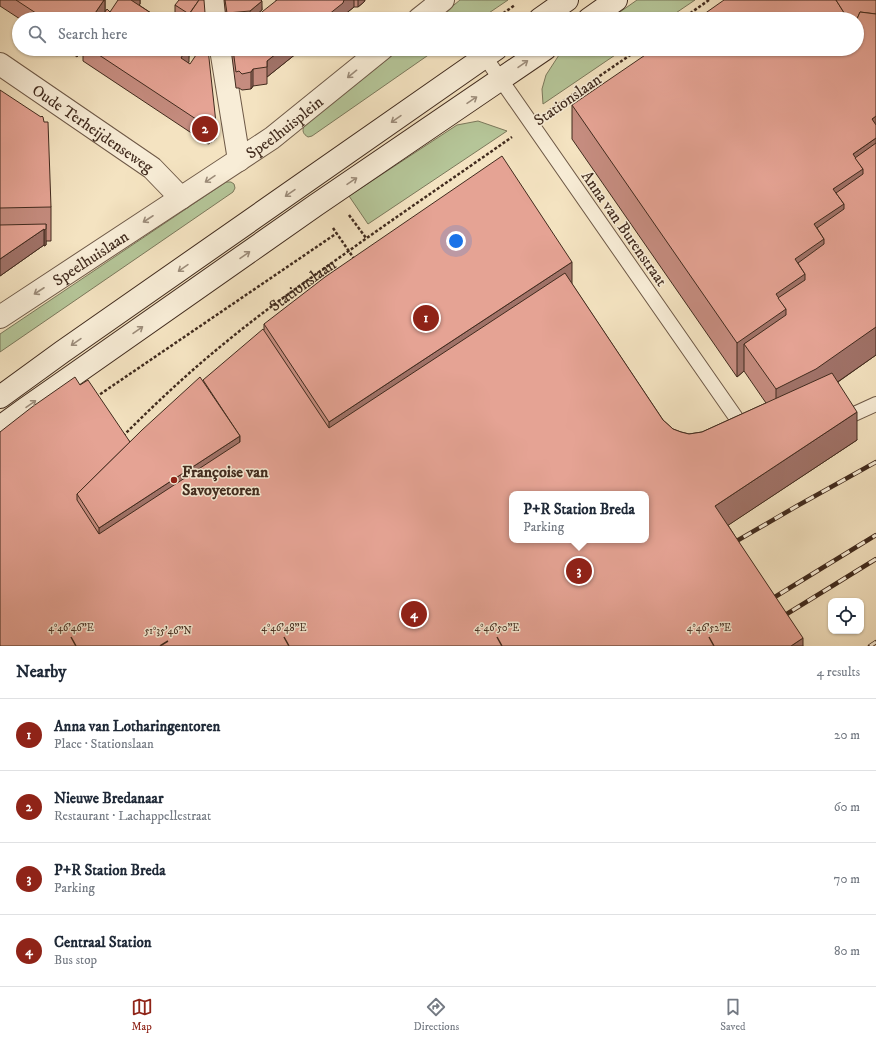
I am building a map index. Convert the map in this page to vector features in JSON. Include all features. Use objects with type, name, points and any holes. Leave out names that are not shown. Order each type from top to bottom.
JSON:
[{"type":"main road","points":[[213,0],[215,12]]},
{"type":"main road","points":[[428,12],[443,0]]},
{"type":"main road","points":[[550,12],[567,0]]},
{"type":"main road","points":[[599,12],[616,0]]},
{"type":"main road","points":[[222,56],[239,160]]},
{"type":"main road","name":"Speelhuisplein","points":[[181,198],[272,138],[373,56]]},
{"type":"main road","points":[[0,397],[86,335],[487,56]]},
{"type":"main road","points":[[0,427],[310,210],[535,56]]},
{"type":"main road","name":"Oude Terheijdenseweg","points":[[0,64],[152,168],[181,198]]},
{"type":"main road","name":"Speelhuislaan","points":[[0,316],[181,198]]},
{"type":"lane","name":"Anna van Burenstraat","points":[[492,56],[501,80],[737,419]]},
{"type":"lane","points":[[832,424],[876,404]]},
{"type":"path","points":[[692,12],[709,0]]},
{"type":"path","points":[[505,12],[517,4]]},
{"type":"path","name":"Stationslaan","points":[[122,437],[173,388],[225,342],[285,296],[324,267],[628,56]]},
{"type":"path","name":"Stationslaan","points":[[96,398],[337,234]]},
{"type":"path","points":[[349,250],[357,263]]},
{"type":"green space","points":[[460,0],[508,0],[490,12],[445,12]]},
{"type":"green space","points":[[637,0],[695,0],[677,12],[620,12]]},
{"type":"green space","points":[[391,56],[427,56],[312,136],[308,137],[305,135],[303,132],[304,126]]},
{"type":"green space","points":[[558,56],[614,56],[543,104],[542,89],[546,75]]},
{"type":"green space","points":[[478,121],[507,131],[368,224],[349,196],[457,125]]},
{"type":"green space","points":[[226,182],[231,182],[234,184],[235,188],[233,192],[0,352],[0,334]]},
{"type":"building","points":[[16,0],[104,0],[96,12],[34,12]]},
{"type":"building","points":[[118,0],[131,0],[149,12],[110,12]]},
{"type":"building","points":[[179,0],[199,0],[190,12],[186,12],[175,5]]},
{"type":"building","points":[[199,0],[204,0],[205,12],[191,12]]},
{"type":"building","points":[[225,0],[262,1],[250,11],[227,12]]},
{"type":"building","points":[[277,0],[344,0],[343,3],[332,12],[262,12]]},
{"type":"building","points":[[724,0],[836,0],[844,12],[707,12]]},
{"type":"building","points":[[836,0],[876,0],[876,14],[864,12],[844,12]]},
{"type":"building","points":[[864,12],[876,14],[876,116],[872,119],[876,125],[876,138],[853,154],[863,169],[833,189],[844,204],[814,224],[824,239],[795,259],[805,274],[776,294],[786,309],[737,343],[572,105],[644,56],[864,56]]},
{"type":"building","points":[[101,56],[182,56],[181,58],[190,64],[195,56],[209,56],[216,123],[208,127]]},
{"type":"building","points":[[234,56],[273,56],[267,61],[267,67],[253,69],[251,72],[242,74],[239,71],[236,72]]},
{"type":"building","points":[[0,90],[41,117],[42,116],[44,122],[48,122],[51,207],[0,208]]},
{"type":"building","points":[[876,143],[876,327],[816,369],[776,389],[744,344],[786,315],[786,309],[778,298],[805,280],[805,274],[798,263],[824,244],[824,239],[817,228],[844,209],[844,204],[836,193],[863,174],[863,169],[855,158]]},
{"type":"building","points":[[502,156],[572,262],[329,422],[264,324],[325,277]]},
{"type":"building","points":[[46,224],[46,229],[0,259],[0,225]]},
{"type":"building","points":[[565,273],[663,420],[673,429],[681,432],[689,434],[702,432],[832,373],[857,412],[715,506],[803,638],[791,646],[0,646],[0,432],[32,407],[75,377],[80,385],[88,380],[130,442],[77,494],[77,500],[99,534],[240,442],[240,436],[203,380],[263,329],[329,428]]},
{"type":"building","points":[[200,377],[240,436],[99,528],[77,494],[142,430]]},
{"type":"railway","points":[[728,546],[876,462]]},
{"type":"railway","points":[[765,603],[876,535]]},
{"type":"railway","points":[[777,620],[876,559]]},
{"type":"railway","points":[[870,646],[876,642]]},
{"type":"place","name":"Nieuwe Bredanaar","points":[[205,129]]},
{"type":"place","name":"Anna van Lotharingentoren","points":[[426,318]]},
{"type":"place","name":"Françoise van Savoyetoren","points":[[174,480]]},
{"type":"place","name":"P+R Station Breda","points":[[579,571]]},
{"type":"place","name":"Centraal Station","points":[[414,614]]}]
